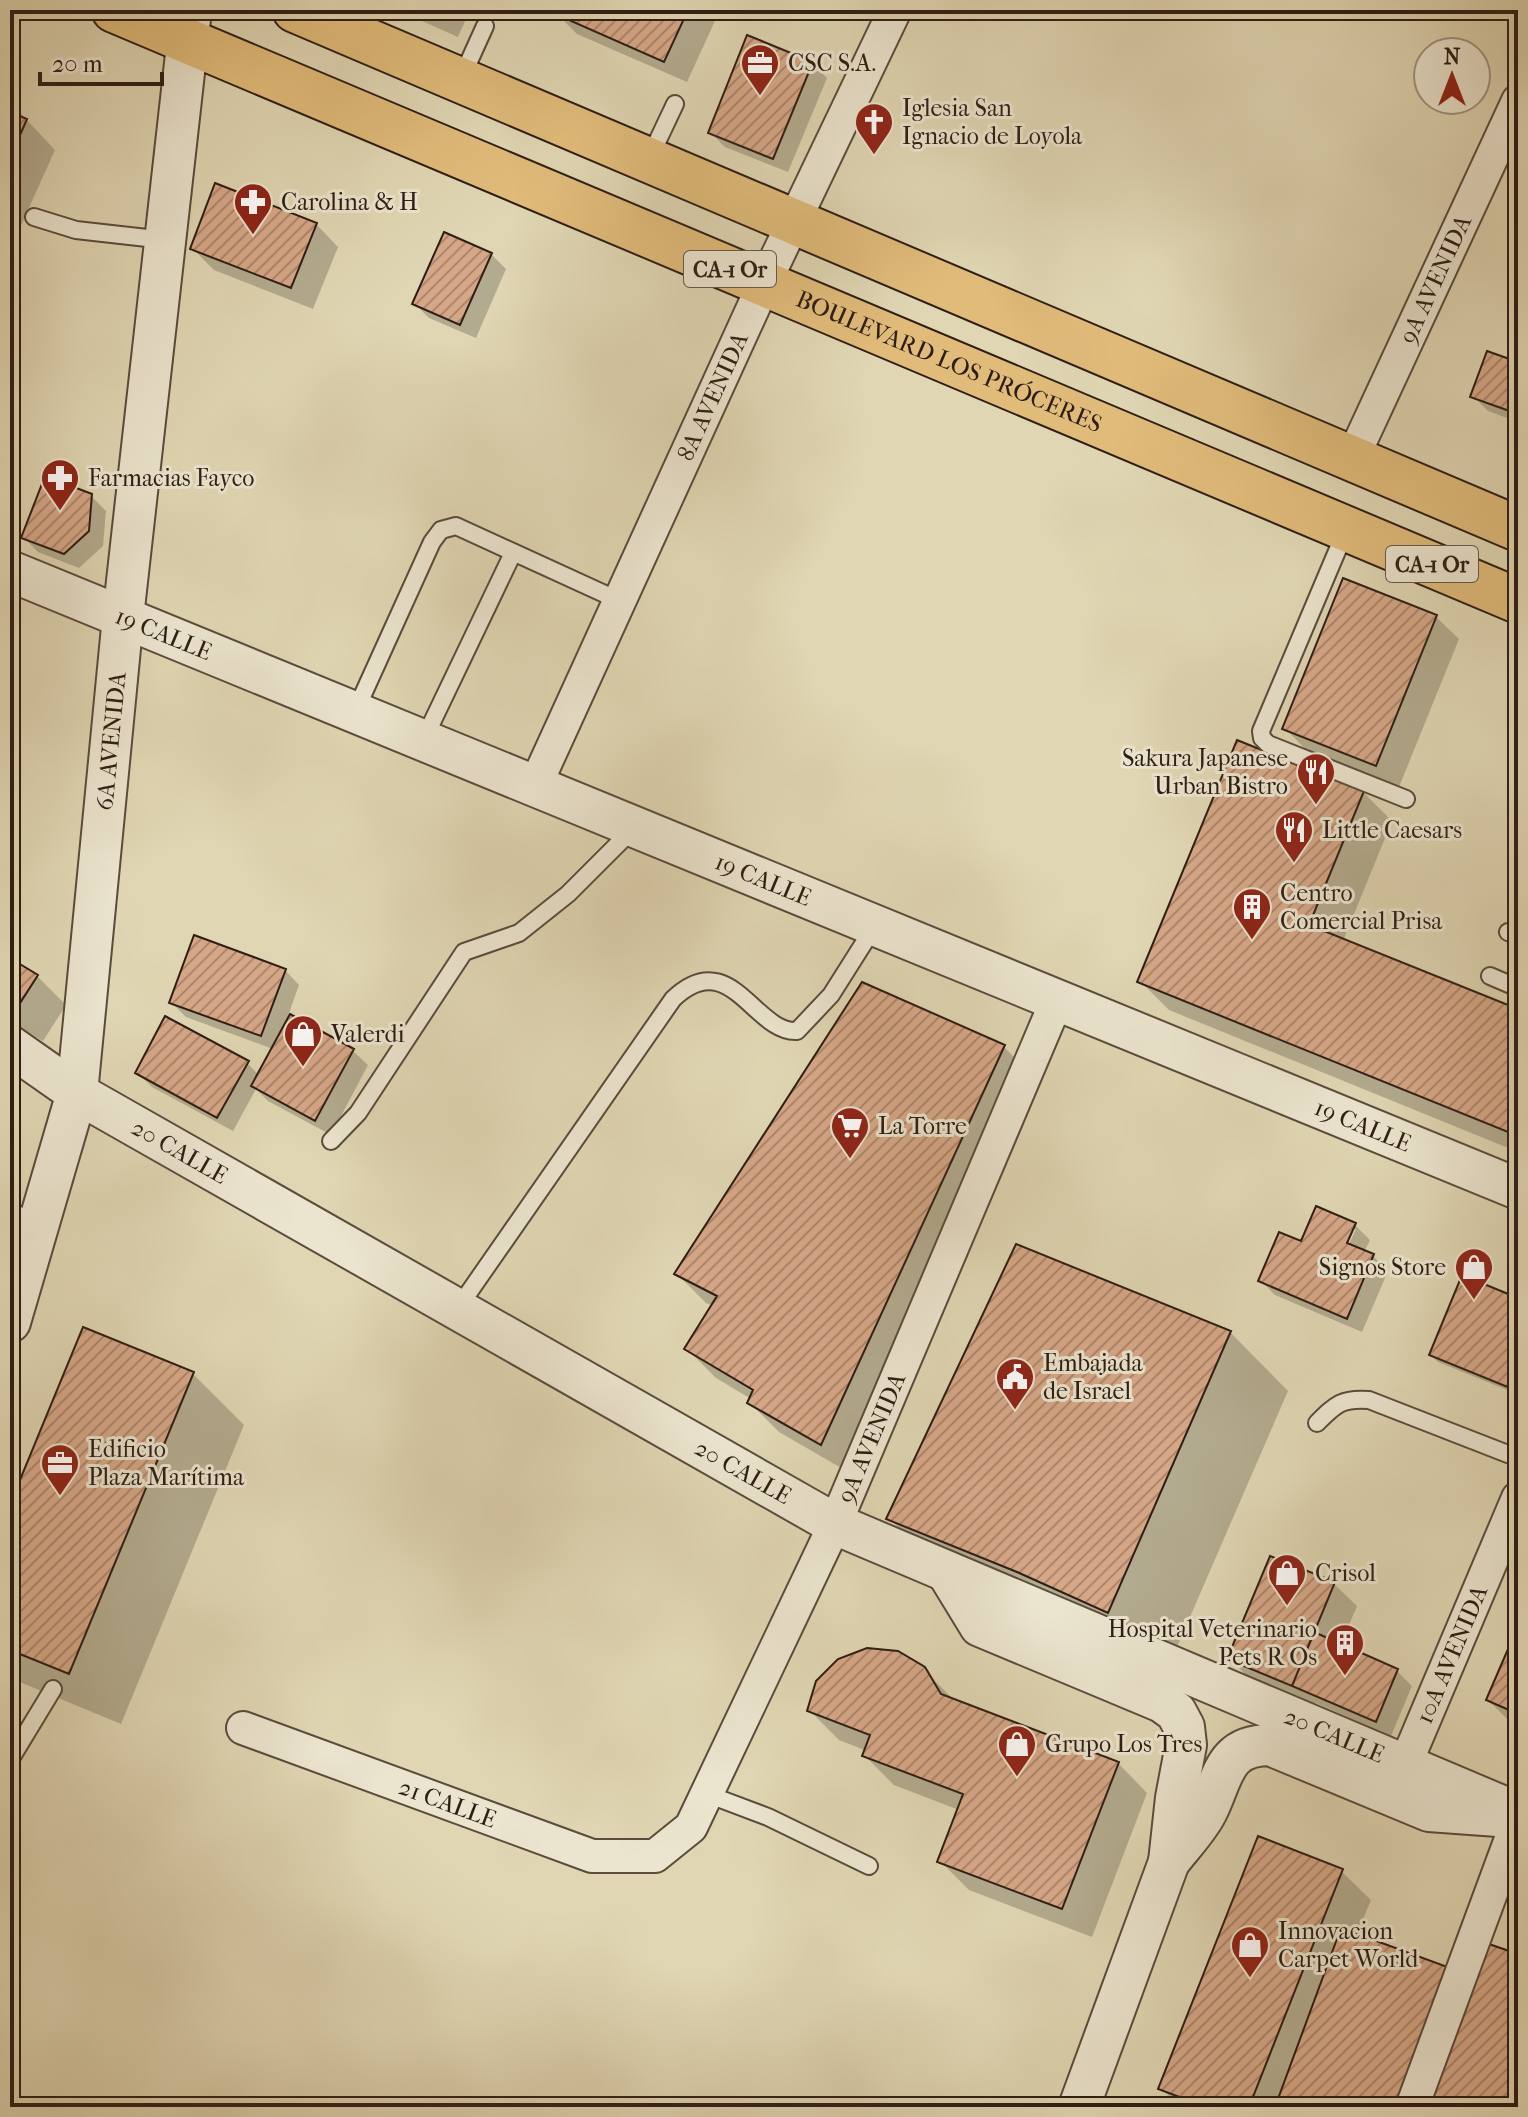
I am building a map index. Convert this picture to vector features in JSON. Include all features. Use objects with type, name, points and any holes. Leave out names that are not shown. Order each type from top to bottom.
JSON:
[{"type":"highway","name":"BOULEVARD LOS PRÓCERES","points":[[114,10],[189,25],[764,284],[1518,601]]},
{"type":"highway","name":"CA-1 Or","points":[[295,10],[1518,529]]},
{"type":"street","name":"8A AVENIDA","points":[[535,786],[764,284],[895,10]]},
{"type":"street","name":"6A AVENIDA","points":[[10,1322],[24,1218],[77,1093],[123,617],[189,25]]},
{"type":"street","name":"9A AVENIDA","points":[[1352,459],[1518,101]]},
{"type":"street","name":"19 CALLE","points":[[10,571],[1518,1189]]},
{"type":"street","name":"9A AVENIDA","points":[[655,1856],[691,1827],[835,1524],[1057,1000]]},
{"type":"street","name":"20 CALLE","points":[[10,1046],[77,1093],[835,1524],[1405,1765],[1518,1817]]},
{"type":"street","name":"10A AVENIDA","points":[[1405,1765],[1518,1498]]},
{"type":"street","points":[[947,1572],[980,1626],[1162,1702],[1176,1712],[1184,1727],[1186,1745],[1169,1862],[1079,2107]]},
{"type":"street","name":"21 CALLE","points":[[243,1728],[592,1856],[655,1856]]},
{"type":"street","points":[[1169,1862],[1206,1814],[1227,1764],[1234,1755],[1257,1745],[1270,1745],[1429,1811],[1518,1817],[1412,2107]]},
{"type":"lane","points":[[460,81],[485,26]]},
{"type":"lane","points":[[649,161],[675,104]]},
{"type":"lane","points":[[34,217],[76,230],[167,240]]},
{"type":"lane","points":[[355,712],[432,542],[441,530],[456,526],[620,601]]},
{"type":"lane","points":[[1347,528],[1261,731],[1262,738],[1268,744],[1406,799]]},
{"type":"lane","points":[[424,740],[513,553]]},
{"type":"lane","points":[[331,1141],[358,1113],[464,952],[519,933],[568,894],[635,827]]},
{"type":"lane","points":[[458,1308],[673,999],[688,985],[713,981],[735,991],[778,1025],[797,1031],[831,995],[874,925]]},
{"type":"lane","points":[[1490,976],[1518,988]]},
{"type":"lane","points":[[1317,1423],[1336,1404],[1353,1399],[1369,1400],[1518,1458]]},
{"type":"lane","points":[[10,1760],[53,1689]]},
{"type":"lane","points":[[707,1794],[768,1817],[869,1866]]},
{"type":"building","points":[[554,10],[688,10],[664,62],[553,13]]},
{"type":"building","name":"CSC S.A.","points":[[747,35],[813,62],[773,159],[708,133]]},
{"type":"building","points":[[10,112],[27,119],[10,158]]},
{"type":"building","name":"Carolina & H","points":[[215,183],[317,223],[291,288],[190,249]]},
{"type":"building","points":[[444,232],[492,253],[460,325],[412,304]]},
{"type":"building","points":[[1487,351],[1518,362],[1518,414],[1470,397]]},
{"type":"building","name":"Farmacias Fayco","points":[[45,476],[92,494],[89,531],[64,554],[21,538]]},
{"type":"building","points":[[1343,578],[1437,615],[1376,766],[1282,729]]},
{"type":"building","name":"Centro Comercial Prisa","points":[[1237,740],[1364,791],[1309,925],[1518,1009],[1518,1136],[1137,982]]},
{"type":"building","points":[[194,935],[286,969],[261,1036],[169,1003]]},
{"type":"building","points":[[10,958],[38,975],[13,1014],[10,1012]]},
{"type":"building","name":"La Torre","points":[[862,982],[1005,1045],[821,1445],[747,1403],[753,1390],[684,1349],[717,1296],[674,1274]]},
{"type":"building","name":"Valerdi","points":[[290,1014],[354,1049],[315,1121],[251,1086]]},
{"type":"building","points":[[165,1016],[249,1061],[217,1118],[135,1073]]},
{"type":"building","points":[[1316,1206],[1356,1223],[1347,1243],[1374,1254],[1347,1319],[1258,1281],[1279,1232],[1301,1241]]},
{"type":"building","points":[[1016,1244],[1231,1331],[1108,1613],[886,1519]]},
{"type":"building","points":[[1462,1275],[1518,1298],[1518,1370],[1510,1388],[1429,1355]]},
{"type":"building","points":[[83,1327],[194,1372],[69,1674],[10,1650],[10,1504]]},
{"type":"building","name":"Crisol","points":[[1270,1556],[1335,1582],[1292,1686],[1227,1659]]},
{"type":"building","points":[[1518,1626],[1518,1714],[1486,1700]]},
{"type":"building","name":"Hospital Veterinario Pets R Os","points":[[1314,1632],[1398,1669],[1376,1722],[1292,1686]]},
{"type":"building","name":"Grupo Los Tres","points":[[867,1648],[898,1651],[925,1667],[941,1694],[1119,1762],[1062,1909],[937,1862],[963,1794],[862,1756],[870,1735],[807,1711],[816,1681],[838,1659]]},
{"type":"building","name":"Innovacion Carpet World","points":[[1258,1836],[1343,1869],[1249,2107],[1206,2107],[1158,2089]]},
{"type":"building","points":[[1341,1928],[1453,1969],[1402,2107],[1275,2107]]},
{"type":"building","points":[[1486,1943],[1518,1954],[1518,2107],[1427,2107]]},
{"type":"place","name":"CSC S.A.","points":[[760,97]]},
{"type":"place","name":"Iglesia San Ignacio de Loyola","points":[[874,156]]},
{"type":"place","name":"Carolina & H","points":[[253,236]]},
{"type":"place","name":"Farmacias Fayco","points":[[60,512]]},
{"type":"place","name":"Sakura Japanese Urban Bistro","points":[[1316,806]]},
{"type":"place","name":"Little Caesars","points":[[1294,864]]},
{"type":"place","name":"Centro Comercial Prisa","points":[[1252,941]]},
{"type":"place","name":"Valerdi","points":[[303,1068]]},
{"type":"place","name":"La Torre","points":[[850,1160]]},
{"type":"place","name":"Signos Store","points":[[1474,1301]]},
{"type":"place","name":"Embajada de Israel","points":[[1015,1411]]},
{"type":"place","name":"Edificio Plaza Marítima","points":[[60,1497]]},
{"type":"place","name":"Crisol","points":[[1287,1607]]},
{"type":"place","name":"Hospital Veterinario Pets R Os","points":[[1345,1677]]},
{"type":"place","name":"Grupo Los Tres","points":[[1017,1778]]},
{"type":"place","name":"Innovacion Carpet World","points":[[1250,1979]]}]
